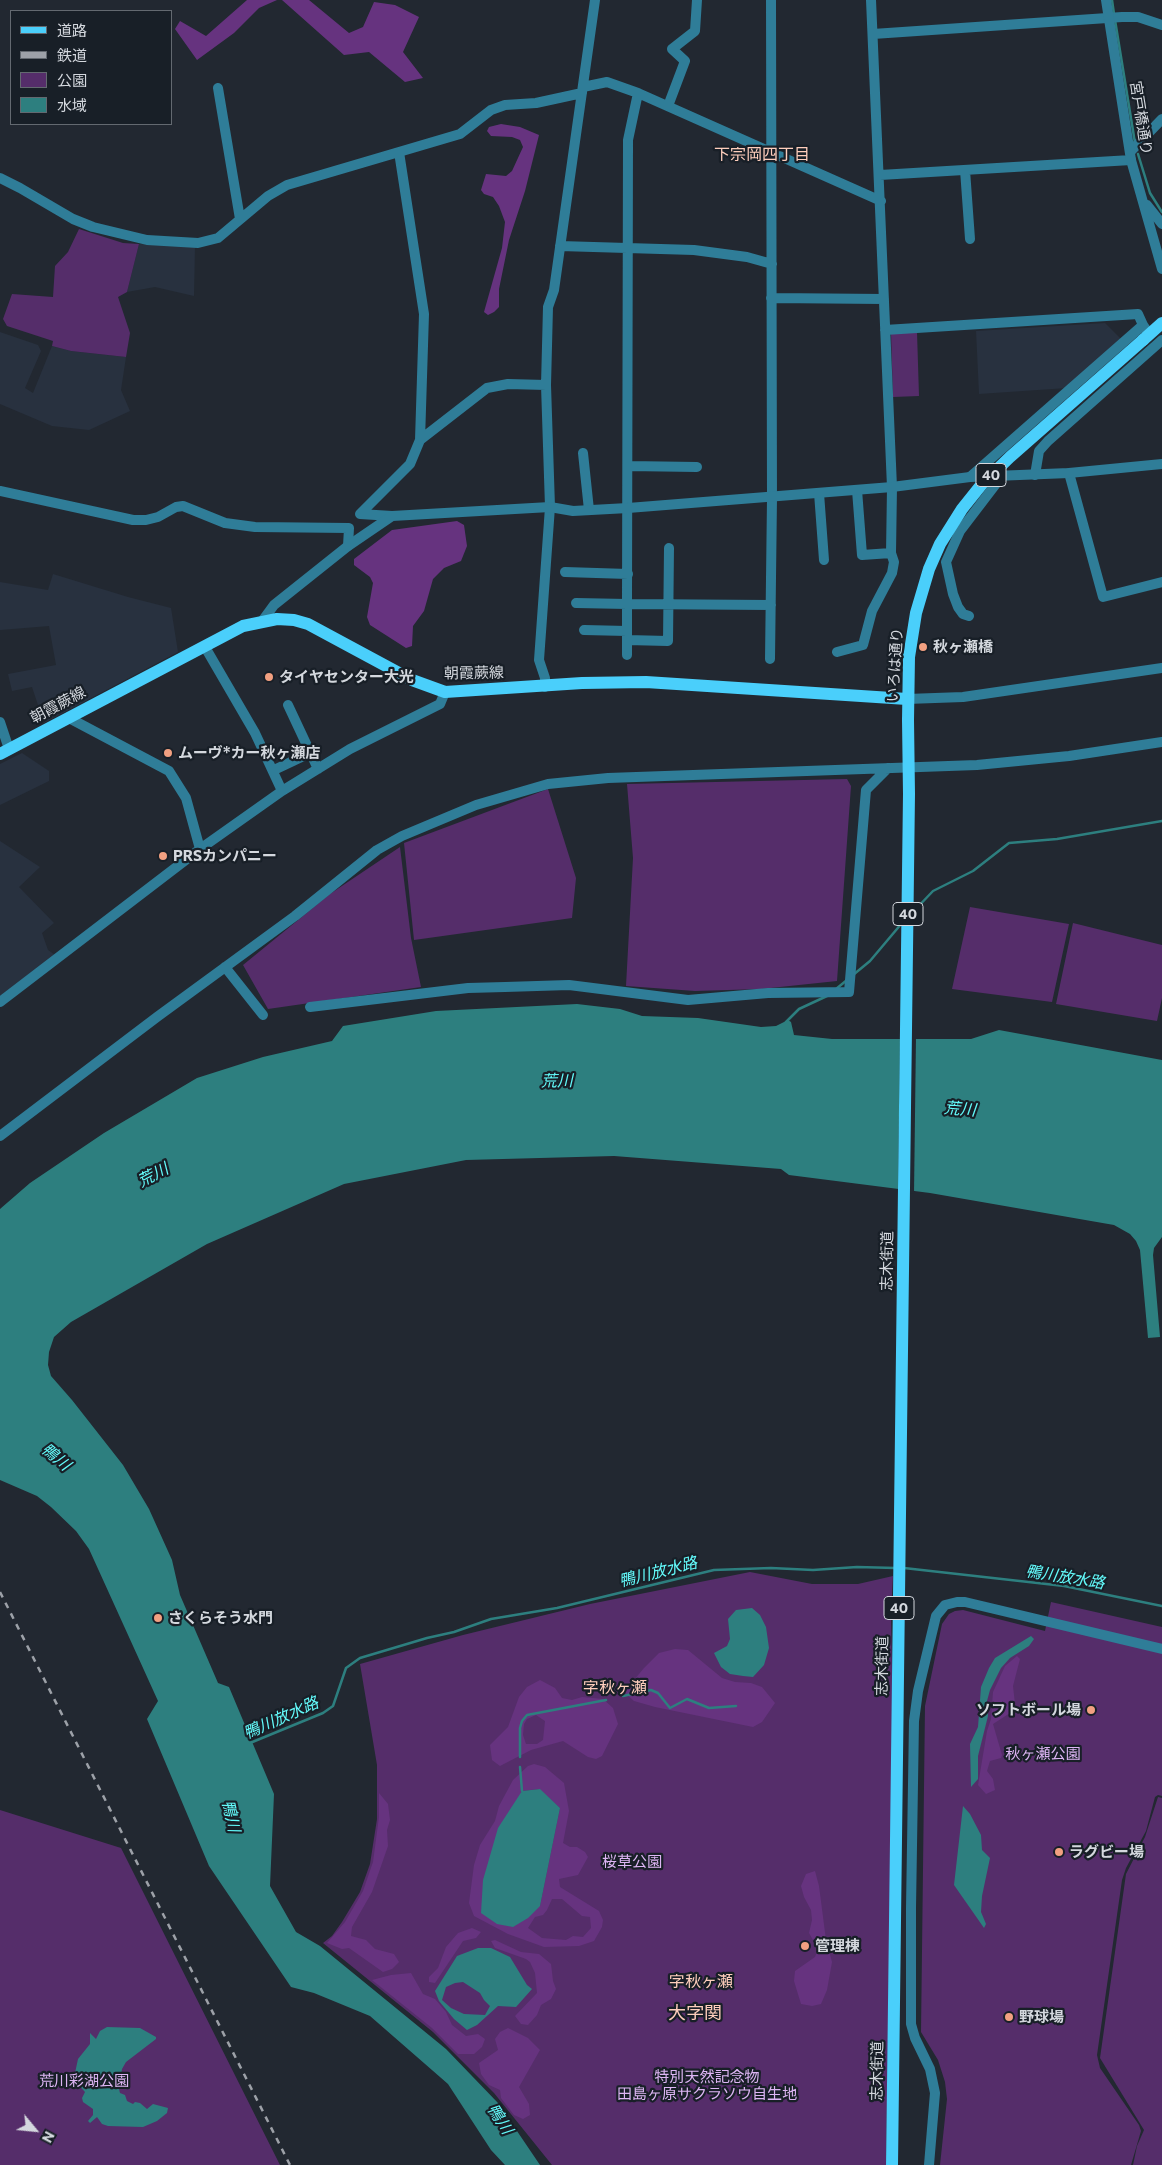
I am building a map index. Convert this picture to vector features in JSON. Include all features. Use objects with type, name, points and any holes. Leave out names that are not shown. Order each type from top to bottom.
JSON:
[{"type":"main road","name":"いろは通り","points":[[905,1107],[909,794],[907,699],[909,657],[916,613],[929,569],[940,544],[962,509],[982,484],[1145,334],[1162,323]]},
{"type":"main road","name":"朝霞蕨線","points":[[4,751],[243,626],[263,620],[287,619],[308,624],[412,680],[445,692],[612,682],[669,682],[907,699]]},
{"type":"main road","name":"志木街道","points":[[892,2165],[905,1107]]},
{"type":"street","points":[[545,686],[545,678],[539,660],[550,507],[546,385],[548,307],[554,290],[595,0]]},
{"type":"street","points":[[668,106],[685,61],[672,49],[695,31],[697,0]]},
{"type":"street","points":[[770,659],[772,498],[771,0]]},
{"type":"street","points":[[837,652],[864,645],[872,611],[892,573],[894,562],[891,553],[892,488],[871,0]]},
{"type":"street","name":"宮戸橋通り","points":[[1106,0],[1115,17],[1131,156],[1162,269]]},
{"type":"street","points":[[873,34],[1138,16],[1162,25]]},
{"type":"street","points":[[0,178],[73,219],[93,227],[147,240],[198,243],[218,238],[268,196],[287,185],[460,134],[492,110],[505,105],[536,103],[606,82],[638,93],[881,201]]},
{"type":"street","points":[[218,88],[240,219]]},
{"type":"street","points":[[627,655],[628,140],[638,93]]},
{"type":"street","points":[[880,175],[1131,156],[1162,119]]},
{"type":"street","points":[[348,546],[348,528],[410,464],[420,440],[424,314],[404,178],[398,152]]},
{"type":"street","points":[[965,170],[970,239]]},
{"type":"street","points":[[1143,200],[1162,224]]},
{"type":"street","points":[[560,246],[694,250],[747,257],[772,264]]},
{"type":"street","points":[[771,298],[884,299]]},
{"type":"street","points":[[886,330],[1138,314],[1145,334],[970,477]]},
{"type":"street","points":[[1035,475],[1039,451],[1048,441],[1162,340]]},
{"type":"street","points":[[420,440],[487,388],[508,384],[546,385]]},
{"type":"street","points":[[583,453],[589,510]]},
{"type":"street","points":[[360,514],[392,516],[550,507],[573,511],[628,508],[892,488],[970,477],[1069,474],[1162,464]]},
{"type":"street","points":[[628,466],[697,467]]},
{"type":"street","points":[[1069,474],[1103,597],[1162,582]]},
{"type":"street","points":[[969,616],[963,614],[958,607],[946,562],[960,531],[1002,476]]},
{"type":"street","points":[[858,490],[862,555],[891,553]]},
{"type":"street","points":[[0,492],[133,520],[152,518],[176,507],[183,506],[225,523],[255,526],[348,528]]},
{"type":"street","points":[[819,493],[824,560]]},
{"type":"street","points":[[263,620],[274,605],[348,546],[392,516]]},
{"type":"street","points":[[584,630],[668,641],[669,548]]},
{"type":"street","points":[[565,572],[628,574]]},
{"type":"street","points":[[576,603],[771,605]]},
{"type":"street","points":[[205,647],[227,683],[274,770],[282,791]]},
{"type":"street","points":[[907,699],[963,697],[1162,668]]},
{"type":"street","points":[[0,1002],[200,849],[282,791],[350,749],[440,704],[445,692]]},
{"type":"street","points":[[288,705],[318,769]]},
{"type":"street","points":[[69,718],[169,771],[186,798],[200,849]]},
{"type":"street","points":[[0,722],[4,751]]},
{"type":"street","points":[[0,1136],[295,916],[384,846],[428,824],[504,796],[548,784],[608,778],[977,765],[1069,756],[1162,742]]},
{"type":"street","points":[[274,770],[310,753]]},
{"type":"street","points":[[310,1008],[439,991],[505,986],[569,986],[688,1000],[768,993],[849,992],[866,790],[888,768]]},
{"type":"street","points":[[225,967],[263,1015]]},
{"type":"street","points":[[929,2165],[935,2093],[930,2069],[915,2038],[911,2024],[911,1908],[914,1721],[918,1691],[936,1616],[945,1605],[965,1602],[1162,1648]]},
{"type":"shaded area","points":[[247,0],[277,0],[259,8],[234,33],[197,60],[175,29],[180,21],[206,36]]},
{"type":"shaded area","points":[[282,0],[309,0],[349,33],[363,27],[374,2],[395,5],[419,17],[403,52],[423,78],[405,82],[369,52],[344,55]]},
{"type":"shaded area","points":[[501,124],[520,127],[539,135],[525,191],[509,240],[499,289],[499,307],[488,315],[484,312],[502,248],[505,222],[499,206],[493,197],[484,194],[481,190],[486,174],[506,176],[512,171],[523,147],[520,140],[512,137],[491,136],[487,131],[489,127]]},
{"type":"shaded area","points":[[139,244],[195,246],[194,296],[155,287],[127,292]]},
{"type":"shaded area","points":[[1105,323],[1123,341],[1067,388],[979,394],[976,331]]},
{"type":"shaded area","points":[[0,332],[38,345],[41,351],[25,388],[33,393],[52,346],[71,351],[126,357],[121,390],[130,411],[89,430],[52,426],[0,404]]},
{"type":"shaded area","points":[[457,521],[464,525],[467,546],[461,561],[444,568],[433,579],[424,611],[413,626],[412,646],[406,648],[370,625],[367,617],[373,583],[370,577],[354,565],[354,559],[392,530]]},
{"type":"shaded area","points":[[53,574],[171,608],[178,652],[44,723],[32,687],[12,691],[8,674],[56,665],[49,626],[0,630],[0,582],[48,590]]},
{"type":"shaded area","points":[[22,753],[49,771],[49,781],[0,805],[0,764]]},
{"type":"shaded area","points":[[0,841],[40,867],[19,887],[54,923],[42,933],[48,950],[55,955],[0,996]]},
{"type":"shaded area","points":[[675,1649],[688,1650],[722,1678],[762,1687],[775,1703],[762,1722],[753,1727],[655,1707],[634,1701],[624,1692],[659,1653]]},
{"type":"shaded area","points":[[1017,1656],[1020,1659],[1013,1686],[1015,1704],[1010,1713],[993,1724],[1002,1755],[1001,1758],[990,1761],[987,1771],[993,1779],[995,1790],[986,1794],[978,1785],[987,1731],[991,1719],[993,1692],[1005,1666]]},
{"type":"shaded area","points":[[540,1680],[555,1688],[562,1698],[572,1700],[582,1697],[603,1699],[613,1708],[618,1724],[602,1756],[596,1759],[588,1757],[563,1741],[531,1750],[500,1766],[492,1760],[490,1745],[508,1727],[519,1697],[527,1687]],"holes":[[[536,1715],[545,1721],[543,1740],[537,1744],[526,1744],[523,1735],[524,1724],[527,1719]]]},
{"type":"shaded area","points":[[534,1764],[545,1767],[564,1783],[569,1811],[563,1843],[570,1847],[577,1847],[585,1852],[588,1857],[578,1875],[559,1879],[560,1887],[599,1911],[603,1920],[602,1927],[594,1941],[579,1946],[544,1947],[508,1934],[474,1916],[469,1903],[474,1865],[480,1845],[495,1821],[499,1806],[513,1780],[528,1766]],"holes":[[[539,1789],[560,1808],[540,1906],[521,1791]],[[552,1899],[562,1899],[582,1916],[590,1917],[591,1928],[583,1937],[573,1936],[566,1940],[542,1938],[528,1928],[535,1917],[543,1915]]]},
{"type":"shaded area","points":[[379,1793],[388,1804],[390,1820],[387,1830],[388,1846],[372,1892],[352,1927],[351,1936],[366,1940],[375,1949],[394,1954],[399,1962],[392,1969],[383,1972],[349,1948],[342,1949],[327,1943],[345,1922],[363,1891],[373,1862],[379,1817]]},
{"type":"shaded area","points":[[815,1871],[819,1886],[826,1940],[832,1962],[827,1990],[821,2004],[812,2006],[801,2004],[794,1981],[795,1971],[815,1957],[818,1949],[809,1933],[812,1920],[811,1910],[801,1886],[806,1874]]},
{"type":"shaded area","points":[[472,1928],[481,1932],[476,1938],[463,1941],[435,1983],[429,1982],[429,1977],[438,1968],[446,1947],[458,1933]]},
{"type":"shaded area","points":[[495,1940],[521,1952],[539,1954],[551,1964],[556,1989],[551,1999],[541,2005],[537,2015],[528,2025],[521,2024],[515,2016],[537,1993],[535,1973],[530,1962],[526,1959],[495,1948],[491,1941]]},
{"type":"shaded area","points":[[411,1973],[423,1994],[435,1999],[446,2012],[452,2025],[466,2036],[478,2034],[485,2039],[482,2047],[474,2054],[458,2054],[432,2028],[372,1980],[391,1975]]},
{"type":"shaded area","points":[[508,2028],[528,2038],[540,2050],[519,2087],[529,2104],[530,2115],[523,2119],[514,2115],[501,2098],[500,2090],[489,2085],[481,2074],[479,2063],[498,2050],[495,2039],[500,2032]]},
{"type":"green space","points":[[79,229],[123,243],[139,244],[127,292],[118,297],[130,333],[126,357],[71,351],[52,346],[53,341],[7,326],[3,319],[12,294],[53,297],[55,266],[68,252]]},
{"type":"green space","points":[[917,332],[919,396],[893,397],[891,333]]},
{"type":"green space","points":[[847,779],[851,786],[837,981],[761,989],[695,991],[626,986],[633,858],[627,784]]},
{"type":"green space","points":[[548,789],[576,878],[572,918],[414,940],[404,843]]},
{"type":"green space","points":[[400,847],[411,938],[421,987],[268,1009],[243,965],[330,894]]},
{"type":"green space","points":[[970,907],[1069,924],[1052,1002],[952,989]]},
{"type":"green space","points":[[1073,923],[1162,945],[1162,998],[1157,1021],[1056,1004]]},
{"type":"green space","name":"桜草公園","points":[[750,1572],[812,1584],[858,1584],[893,1576],[891,1611],[893,1727],[886,2165],[552,2165],[494,2093],[433,2032],[323,1943],[332,1936],[360,1892],[370,1864],[377,1819],[377,1765],[360,1664],[463,1635],[590,1604]]},
{"type":"green space","name":"秋ヶ瀬公園","points":[[1051,1602],[1162,1627],[1162,1796],[1158,1795],[1155,1797],[1146,1831],[1126,1868],[1122,1880],[1097,2055],[1100,2068],[1139,2125],[1141,2131],[1131,2165],[940,2165],[947,2099],[945,2082],[938,2060],[921,2032],[925,1706],[942,1624],[949,1614],[963,1610],[1045,1631]]},
{"type":"green space","points":[[1158,1797],[1162,1798],[1162,2165],[1133,2165],[1137,2146],[1144,2130],[1100,2058],[1126,1874],[1145,1837]]},
{"type":"green space","name":"荒川彩湖公園","points":[[0,1810],[121,1848],[280,2165],[0,2165]]},
{"type":"water","points":[[577,1004],[620,1009],[642,1016],[698,1018],[761,1027],[776,1026],[788,1020],[791,1022],[794,1035],[832,1039],[971,1039],[999,1030],[1162,1060],[1162,1237],[1154,1248],[1153,1255],[1160,1337],[1148,1338],[1140,1250],[1130,1234],[1114,1225],[930,1193],[789,1175],[781,1169],[614,1156],[466,1160],[344,1184],[207,1244],[71,1322],[54,1337],[49,1352],[48,1365],[51,1376],[123,1465],[149,1509],[172,1560],[180,1595],[218,1683],[229,1687],[274,1794],[270,1886],[296,1932],[320,1946],[446,2049],[498,2103],[540,2165],[505,2165],[491,2150],[448,2084],[370,2016],[314,1993],[291,1987],[209,1866],[147,1719],[158,1701],[89,1549],[76,1531],[37,1496],[0,1480],[0,1209],[30,1183],[104,1133],[197,1078],[263,1057],[332,1041],[343,1026],[436,1011]]},
{"type":"water","points":[[752,1608],[760,1615],[766,1627],[769,1648],[764,1665],[753,1677],[730,1674],[721,1667],[714,1653],[727,1646],[730,1639],[728,1619],[736,1610]]},
{"type":"water","points":[[1031,1636],[1034,1639],[1029,1646],[1010,1658],[1001,1668],[990,1690],[987,1701],[988,1716],[978,1756],[978,1779],[971,1787],[970,1744],[978,1727],[981,1687],[995,1658]]},
{"type":"water","points":[[540,1789],[560,1808],[540,1906],[528,1918],[513,1927],[497,1924],[481,1913],[483,1880],[498,1828],[522,1791]]},
{"type":"water","points":[[963,1806],[970,1814],[981,1835],[982,1850],[990,1858],[982,1896],[981,1912],[986,1924],[984,1928],[954,1885]]},
{"type":"water","points":[[478,1948],[491,1948],[510,1957],[527,1985],[532,1989],[516,2007],[498,2006],[477,2025],[467,2030],[454,2019],[439,2001],[435,1991],[457,1956]],"holes":[[[463,1982],[480,1993],[490,2006],[485,2015],[464,2014],[451,2008],[442,2000],[446,1987],[455,1983]]]},
{"type":"water","points":[[107,2027],[140,2028],[156,2037],[156,2039],[126,2062],[122,2069],[119,2089],[120,2093],[125,2095],[127,2101],[133,2104],[135,2102],[140,2103],[147,2109],[153,2104],[168,2108],[167,2113],[157,2121],[143,2127],[108,2126],[102,2124],[97,2117],[90,2123],[88,2121],[93,2115],[93,2109],[83,2102],[82,2098],[85,2092],[75,2081],[75,2073],[78,2059],[90,2044],[90,2033],[96,2039],[100,2031]]},
{"type":"pier","points":[[900,1036],[916,1036],[914,1194],[898,1192]]},
{"type":"waterway","points":[[1112,0],[1114,14]]},
{"type":"waterway","points":[[1115,20],[1135,143]]},
{"type":"waterway","points":[[1138,154],[1150,193],[1162,212]]},
{"type":"waterway","points":[[913,912],[933,891],[973,871],[1009,843],[1057,839],[1162,821]]},
{"type":"waterway","points":[[853,975],[870,961],[902,923]]},
{"type":"waterway","points":[[836,989],[847,980]]},
{"type":"waterway","points":[[786,1022],[799,1009],[827,996]]},
{"type":"waterway","name":"鴨川放水路","points":[[250,1743],[323,1713],[333,1706],[346,1668],[360,1658],[454,1632],[491,1619],[557,1608],[714,1570],[896,1568]]},
{"type":"waterway","name":"鴨川放水路","points":[[904,1568],[1064,1586],[1162,1606]]},
{"type":"waterway","points":[[623,1696],[651,1690],[658,1693],[670,1708],[687,1699],[709,1708],[736,1706]]},
{"type":"waterway","points":[[520,1757],[520,1728],[522,1721],[527,1715],[606,1700]]},
{"type":"waterway","points":[[520,1767],[522,1791]]},
{"type":"railway","points":[[0,1592],[290,2165]]},
{"type":"place","name":"秋ヶ瀬橋","points":[[923,647]]},
{"type":"place","name":"タイヤセンター大光","points":[[269,677]]},
{"type":"place","name":"ムーヴ*カー秋ヶ瀬店","points":[[168,753]]},
{"type":"place","name":"PRSカンパニー","points":[[163,856]]},
{"type":"place","name":"さくらそう水門","points":[[158,1618]]},
{"type":"place","name":"ソフトボール場","points":[[1091,1710]]},
{"type":"place","name":"ラグビー場","points":[[1059,1852]]},
{"type":"place","name":"管理棟","points":[[805,1946]]},
{"type":"place","name":"野球場","points":[[1009,2017]]},
{"type":"district","name":"下宗岡四丁目","points":[[762,155]]},
{"type":"district","name":"字秋ヶ瀬","points":[[615,1688]]},
{"type":"district","name":"字秋ヶ瀬","points":[[701,1982]]},
{"type":"district","name":"大字関","points":[[695,2013]]},
{"type":"water label","name":"荒川","points":[[557,1081]]},
{"type":"water label","name":"荒川","points":[[960,1109]]},
{"type":"water label","name":"荒川","points":[[153,1175]]},
{"type":"water label","name":"鴨川","points":[[56,1457]]},
{"type":"water label","name":"鴨川","points":[[231,1816]]},
{"type":"water label","name":"鴨川","points":[[500,2119]]},
{"type":"park label","name":"特別天然記念物 田島ヶ原サクラソウ自生地","points":[[707,2086]]}]
